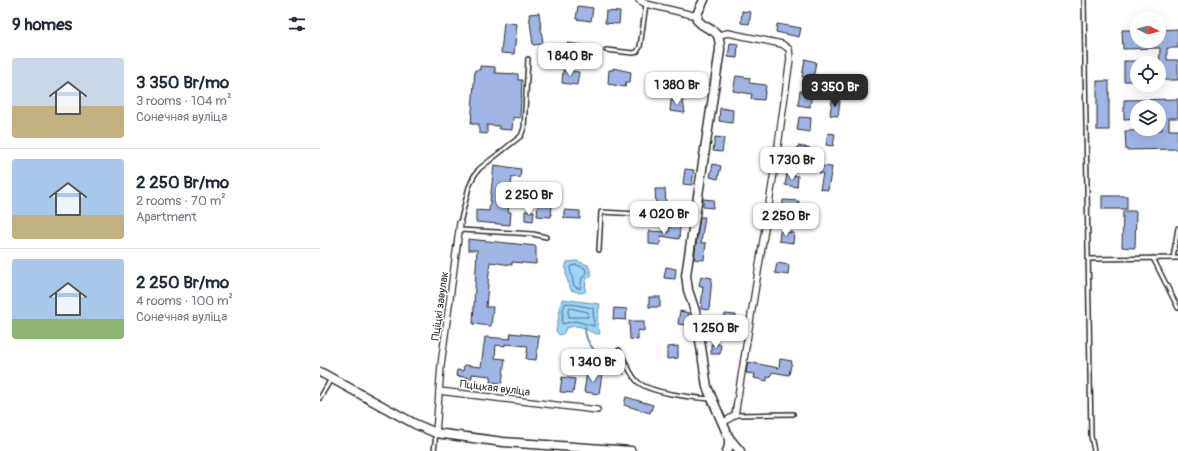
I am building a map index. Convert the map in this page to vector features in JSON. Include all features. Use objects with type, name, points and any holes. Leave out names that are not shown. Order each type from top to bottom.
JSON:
[{"type":"street","points":[[639,0],[646,4],[697,16]]},
{"type":"street","points":[[704,0],[697,16],[700,24],[715,31],[719,35],[720,50],[686,275],[696,314],[704,374],[711,399],[730,438],[740,451]]},
{"type":"street","points":[[719,35],[728,33],[782,44],[790,49],[790,59],[776,160],[735,415],[723,423]]},
{"type":"street","name":"Пціцкі завулак","points":[[436,432],[439,391],[460,223]]},
{"type":"street","points":[[320,372],[415,424],[436,432],[503,442],[631,451]]},
{"type":"street","name":"Пціцкая вуліца","points":[[439,391],[597,410]]},
{"type":"street","points":[[727,451],[730,438]]},
{"type":"lane","points":[[1084,0],[1091,436],[1094,451]]},
{"type":"lane","points":[[606,50],[637,52],[640,47],[646,4]]},
{"type":"lane","points":[[460,223],[474,176],[479,169],[521,136],[524,128],[528,59]]},
{"type":"lane","points":[[599,250],[602,212],[694,216]]},
{"type":"lane","points":[[1173,258],[1178,228]]},
{"type":"lane","points":[[460,230],[533,234],[546,237]]},
{"type":"lane","points":[[1153,258],[1178,308]]},
{"type":"lane","points":[[1088,259],[1178,258]]},
{"type":"lane","points":[[619,350],[636,381],[644,387],[697,398],[711,399]]},
{"type":"lane","points":[[320,398],[332,378]]},
{"type":"lane","points":[[735,415],[793,414]]},
{"type":"lane","points":[[434,451],[436,432]]},
{"type":"water","points":[[577,261],[588,265],[592,276],[586,279],[585,292],[580,293],[571,290],[566,273],[567,262]]},
{"type":"water","points":[[562,299],[600,304],[597,321],[600,334],[578,326],[566,328],[564,333],[559,335],[556,331]]},
{"type":"building","points":[[578,6],[593,8],[591,21],[576,19]]},
{"type":"building","points":[[606,11],[620,12],[619,24],[605,23]]},
{"type":"building","points":[[742,11],[751,12],[749,24],[741,23]]},
{"type":"building","points":[[539,13],[543,44],[533,45],[529,14]]},
{"type":"building","points":[[504,22],[517,24],[514,54],[501,53]]},
{"type":"building","points":[[777,24],[801,28],[799,37],[776,32]]},
{"type":"building","points":[[1178,29],[1178,48],[1167,48],[1167,60],[1178,60],[1178,80],[1166,80],[1166,56],[1160,56],[1160,48],[1166,48],[1166,30]]},
{"type":"building","points":[[1122,30],[1130,30],[1130,48],[1160,48],[1123,49]]},
{"type":"building","points":[[567,43],[583,45],[581,58],[565,56]]},
{"type":"building","points":[[730,43],[738,44],[737,58],[728,57]]},
{"type":"building","points":[[805,59],[816,62],[813,79],[802,77]]},
{"type":"building","points":[[1124,61],[1130,61],[1130,81],[1124,81]]},
{"type":"building","points":[[480,66],[495,67],[495,73],[518,74],[518,80],[522,80],[520,118],[513,117],[512,130],[499,129],[499,126],[487,125],[487,134],[479,133],[479,124],[471,124],[475,70],[480,70]]},
{"type":"building","points":[[613,68],[631,72],[630,82],[626,82],[625,87],[608,84],[609,70],[613,70]]},
{"type":"building","points":[[563,70],[579,72],[577,85],[562,83]]},
{"type":"building","points":[[736,76],[750,78],[749,83],[766,85],[764,100],[751,99],[752,94],[733,91]]},
{"type":"building","points":[[691,77],[700,78],[698,92],[690,91]]},
{"type":"building","points":[[1097,81],[1109,81],[1109,130],[1097,130]]},
{"type":"building","points":[[800,91],[812,92],[810,107],[798,105]]},
{"type":"building","points":[[1178,99],[1178,118],[1169,118],[1169,130],[1178,130],[1178,149],[1126,150],[1125,131],[1130,131],[1130,136],[1166,136],[1166,100],[1130,100],[1130,119],[1124,119],[1124,100]]},
{"type":"building","points":[[671,100],[683,101],[685,113],[670,111]]},
{"type":"building","points":[[832,100],[840,101],[838,116],[830,115]]},
{"type":"building","points":[[720,108],[733,110],[732,123],[719,121]]},
{"type":"building","points":[[799,117],[811,118],[810,132],[797,130]]},
{"type":"building","points":[[828,133],[835,134],[833,146],[826,145]]},
{"type":"building","points":[[715,137],[724,138],[722,152],[713,151]]},
{"type":"building","points":[[798,146],[810,148],[808,161],[796,159]]},
{"type":"building","points":[[713,164],[721,166],[718,179],[710,177]]},
{"type":"building","points":[[494,165],[521,169],[520,178],[512,177],[508,212],[511,212],[510,225],[476,222],[476,210],[489,211]]},
{"type":"building","points":[[821,166],[832,167],[828,190],[820,189],[823,173],[819,173]]},
{"type":"building","points":[[685,169],[694,170],[692,185],[683,184]]},
{"type":"building","points":[[787,174],[798,176],[797,187],[785,185]]},
{"type":"building","points":[[655,189],[665,189],[666,205],[656,206]]},
{"type":"building","points":[[539,192],[553,193],[551,217],[537,216]]},
{"type":"building","points":[[1102,196],[1127,196],[1127,209],[1102,209]]},
{"type":"building","points":[[703,199],[714,200],[713,208],[703,207]]},
{"type":"building","points":[[783,200],[799,201],[797,217],[782,216]]},
{"type":"building","points":[[564,210],[580,211],[580,219],[564,218]]},
{"type":"building","points":[[525,211],[534,211],[533,221],[525,220]]},
{"type":"building","points":[[1123,211],[1136,211],[1135,248],[1122,247]]},
{"type":"building","points":[[700,217],[705,217],[701,243],[706,243],[704,260],[694,259]]},
{"type":"building","points":[[670,225],[680,227],[679,239],[661,236],[660,245],[649,244],[649,231],[669,232]]},
{"type":"building","points":[[780,231],[794,233],[793,243],[779,241]]},
{"type":"building","points":[[468,239],[536,246],[536,264],[512,262],[512,265],[490,262],[486,307],[493,307],[491,326],[473,324],[477,250],[468,250]]},
{"type":"building","points":[[777,263],[789,265],[788,275],[775,273]]},
{"type":"building","points":[[666,267],[676,269],[675,279],[664,278]]},
{"type":"building","points":[[701,276],[712,278],[709,310],[701,309],[703,286],[699,286]]},
{"type":"building","points":[[649,297],[660,297],[660,307],[649,307]]},
{"type":"building","points":[[614,308],[627,309],[626,320],[613,319]]},
{"type":"building","points":[[680,311],[689,313],[687,325],[678,324]]},
{"type":"building","points":[[725,314],[736,315],[734,330],[723,329]]},
{"type":"building","points":[[629,321],[644,321],[644,331],[638,330],[638,340],[630,339]]},
{"type":"building","points":[[511,333],[539,336],[536,360],[526,359],[528,346],[505,344],[505,346],[496,345],[495,358],[505,359],[502,383],[490,382],[491,376],[472,374],[472,378],[456,376],[457,370],[463,371],[464,365],[481,367],[485,337],[510,339]]},
{"type":"building","points":[[711,344],[721,344],[720,354],[711,354]]},
{"type":"building","points":[[678,346],[678,358],[667,359],[667,347]]},
{"type":"building","points":[[780,359],[792,361],[789,375],[772,372],[770,377],[767,377],[767,381],[754,378],[755,374],[746,373],[748,362],[779,368]]},
{"type":"building","points":[[587,372],[602,374],[599,394],[584,392]]},
{"type":"building","points":[[562,377],[575,379],[573,393],[560,392]]},
{"type":"building","points":[[626,397],[653,405],[650,413],[624,405]]},
{"type":"waterway","points":[[585,327],[588,342],[604,360],[624,374]]}]
